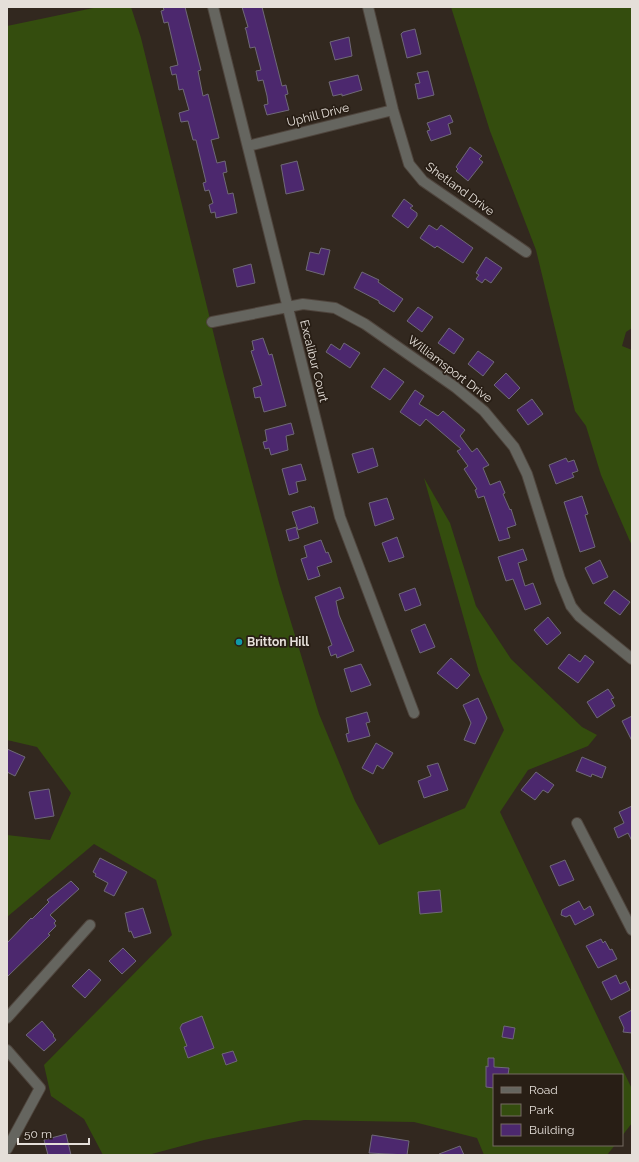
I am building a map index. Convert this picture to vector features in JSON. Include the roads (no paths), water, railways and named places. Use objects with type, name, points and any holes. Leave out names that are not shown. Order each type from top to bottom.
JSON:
[{"type":"street","name":"Excalibur Court","points":[[213,7],[340,517],[414,713]]},
{"type":"street","points":[[368,7],[393,110]]},
{"type":"street","name":"Uphill Drive","points":[[248,146],[393,110]]},
{"type":"street","name":"Shetland Drive","points":[[393,110],[409,164],[417,175],[423,181],[526,252]]},
{"type":"street","name":"Williamsport Drive","points":[[212,322],[303,304],[335,308],[366,324],[455,386],[484,411],[514,448],[527,474],[560,579],[571,606],[579,616],[632,660]]},
{"type":"street","points":[[577,823],[632,930]]},
{"type":"street","points":[[7,1018],[90,925]]},
{"type":"street","points":[[7,1050],[40,1088],[7,1149]]},
{"type":"place","name":"Britton Hill","points":[[239,642]]}]
